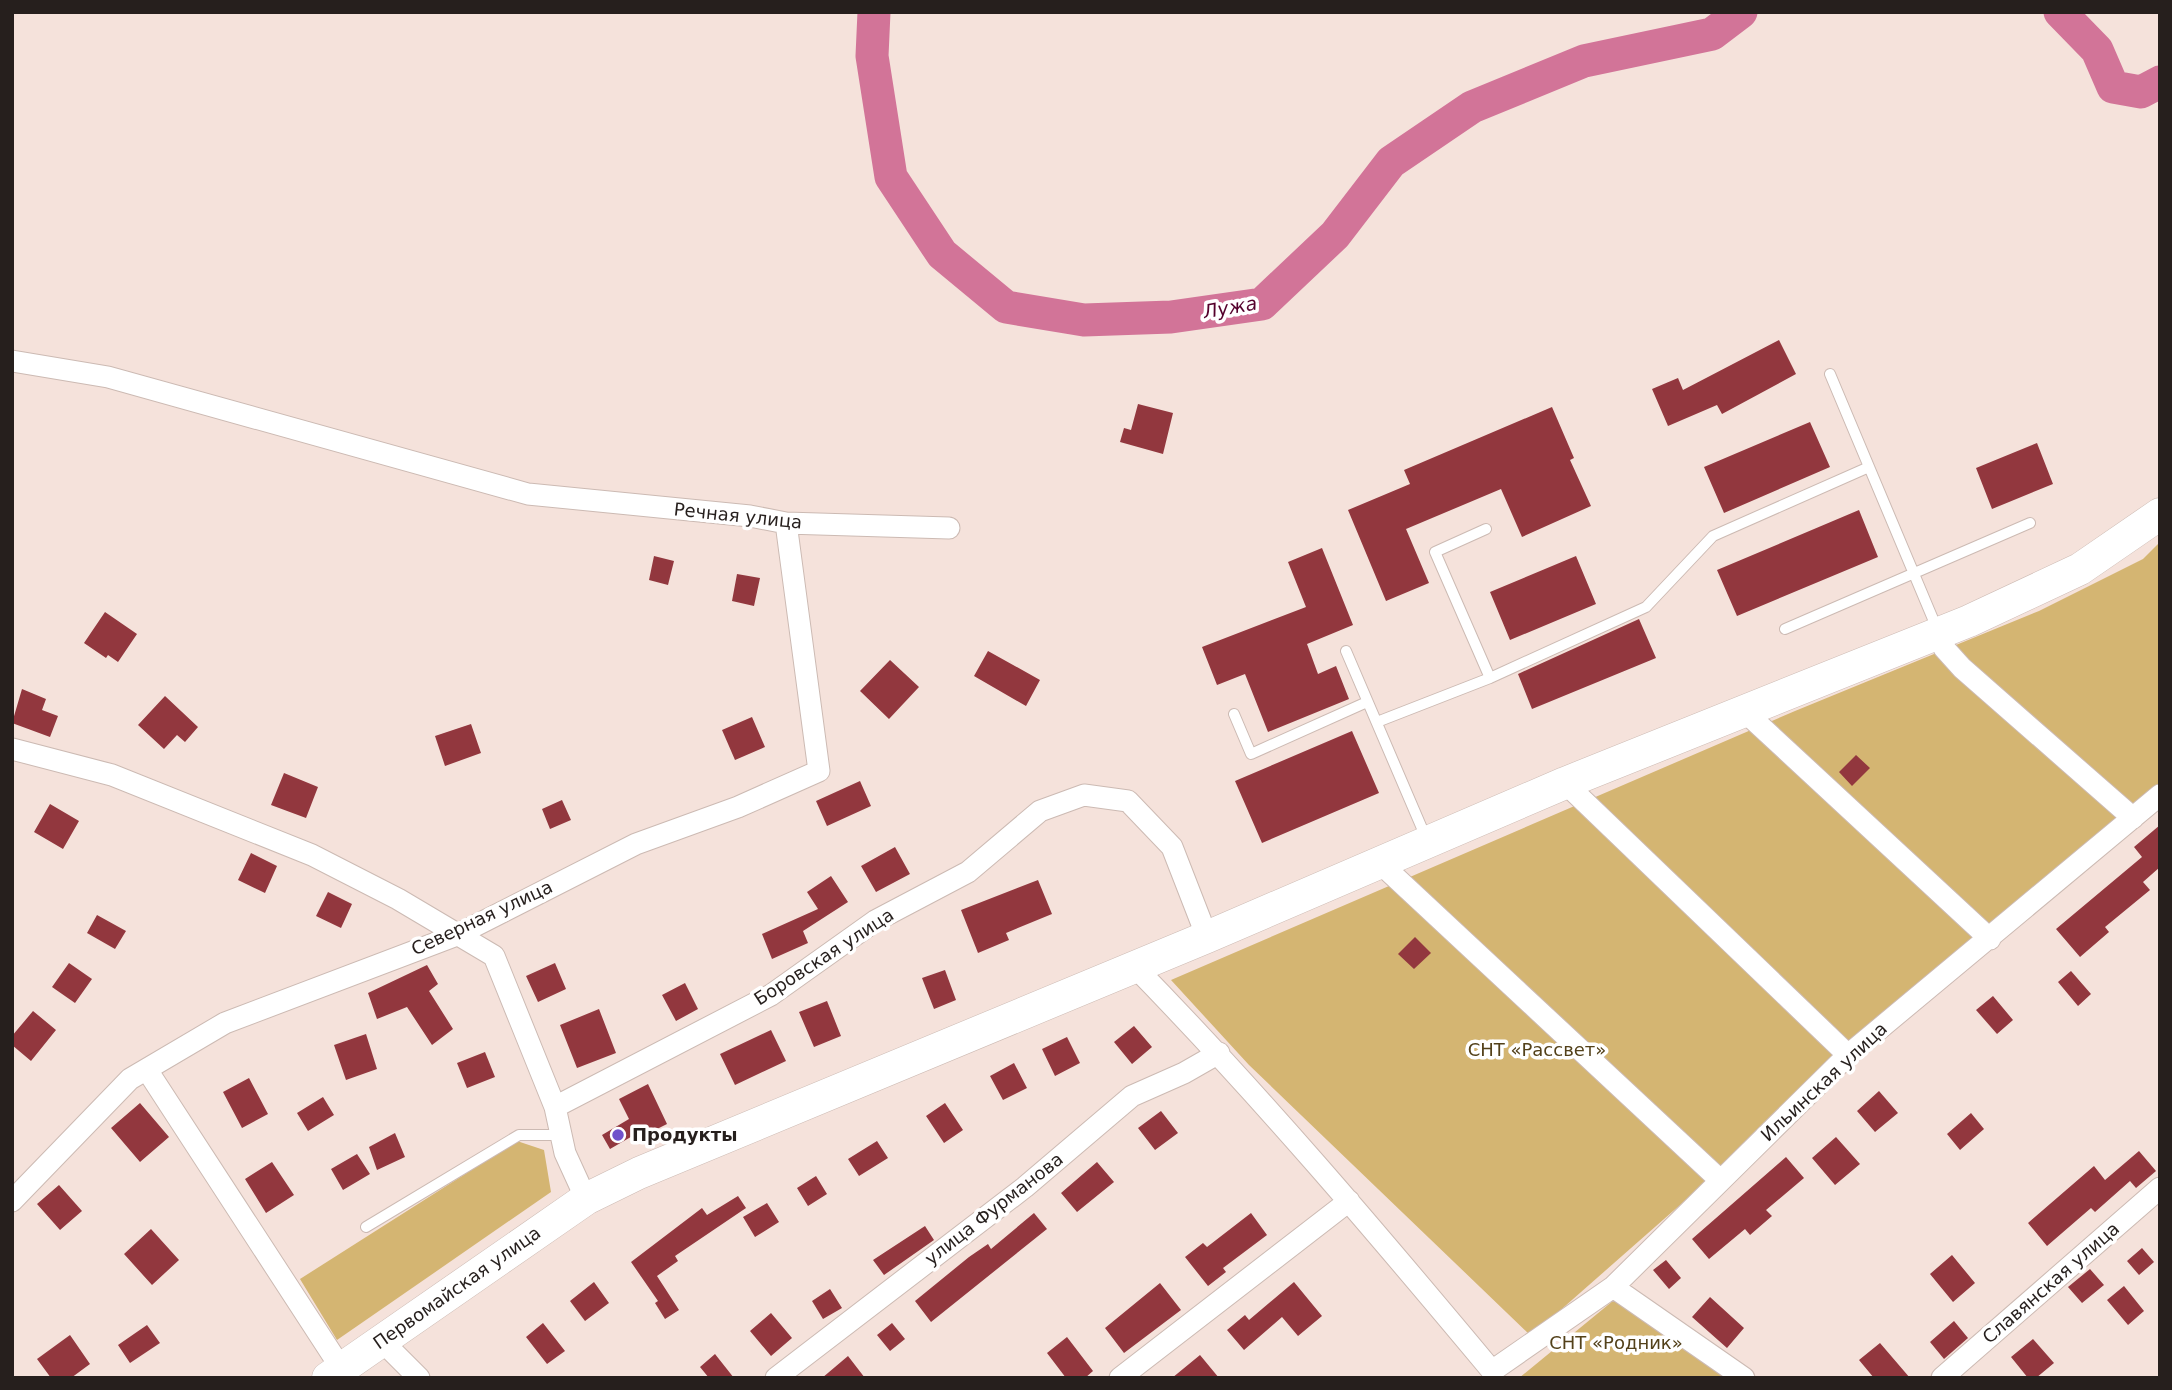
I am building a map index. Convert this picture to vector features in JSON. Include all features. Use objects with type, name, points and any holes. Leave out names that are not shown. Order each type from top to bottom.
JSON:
[{"type":"main road","name":"Первомайская улица","points":[[335,1373],[586,1199],[762,1119],[1207,937],[1565,783],[1939,633],[2080,569],[2160,514]]},
{"type":"street","name":"Речная улица","points":[[12,360],[108,377],[528,494],[750,516],[786,523],[949,528]]},
{"type":"street","name":"Северная улица","points":[[12,1201],[130,1079],[225,1023],[457,934],[636,844],[738,807],[819,771],[786,523]]},
{"type":"street","points":[[1939,633],[1944,648],[1962,668],[2133,818]]},
{"type":"street","points":[[1743,710],[1990,939]]},
{"type":"street","points":[[12,749],[112,775],[312,855],[398,899],[494,956],[518,1009],[555,1107],[565,1153],[586,1199]]},
{"type":"street","points":[[1565,783],[1848,1055]]},
{"type":"street","name":"Боровская улица","points":[[555,1107],[771,995],[875,921],[968,873],[1041,811],[1084,795],[1128,801],[1172,847],[1207,937]]},
{"type":"street","name":"Ильинская улица","points":[[1491,1375],[1613,1287],[1848,1055],[2160,795]]},
{"type":"street","points":[[1380,863],[1720,1180]]},
{"type":"street","points":[[1133,965],[1219,1052],[1349,1200],[1491,1375]]},
{"type":"street","name":"улица Фурманова","points":[[776,1378],[1026,1187],[1132,1096],[1184,1073],[1219,1052]]},
{"type":"street","points":[[147,1069],[335,1373]]},
{"type":"street","name":"Славянская улица","points":[[1942,1378],[2160,1188]]},
{"type":"street","points":[[1120,1378],[1349,1200]]},
{"type":"street","points":[[1613,1287],[1744,1378]]},
{"type":"street","points":[[382,1341],[419,1378]]},
{"type":"lane","points":[[1830,374],[1939,633]]},
{"type":"lane","points":[[1377,722],[1490,678],[1646,607],[1713,536],[1869,467]]},
{"type":"lane","points":[[1784,629],[2029,523]]},
{"type":"lane","points":[[1486,529],[1435,552],[1490,678]]},
{"type":"lane","points":[[1346,651],[1429,842]]},
{"type":"lane","points":[[1234,714],[1251,754],[1367,702]]},
{"type":"lane","points":[[366,1227],[479,1156],[519,1135],[561,1135]]},
{"type":"green space","name":"СНТ «Рассвет»","points":[[2160,542],[2160,783],[1531,1336],[1249,1065],[1171,980],[1795,711],[2039,611],[2143,559]]},
{"type":"green space","points":[[517,1141],[544,1150],[551,1192],[337,1340],[300,1279]]},
{"type":"green space","name":"СНТ «Родник»","points":[[1614,1300],[1735,1378],[1519,1378]]},
{"type":"building","points":[[1779,340],[1796,374],[1722,414],[1717,405],[1668,426],[1652,389],[1678,378],[1683,390]]},
{"type":"building","points":[[1138,404],[1173,413],[1163,454],[1120,442],[1124,428],[1131,430]]},
{"type":"building","points":[[1552,407],[1574,458],[1570,460],[1591,506],[1522,537],[1501,489],[1406,529],[1429,583],[1386,601],[1348,510],[1410,484],[1404,470]]},
{"type":"building","points":[[1810,422],[1830,467],[1724,513],[1704,467]]},
{"type":"building","points":[[2037,443],[2053,484],[1992,509],[1976,468]]},
{"type":"building","points":[[1859,510],[1878,557],[1737,616],[1717,570]]},
{"type":"building","points":[[1322,548],[1353,625],[1307,644],[1318,674],[1336,666],[1349,699],[1268,732],[1245,674],[1217,685],[1202,647],[1306,607],[1288,562]]},
{"type":"building","points":[[654,556],[674,561],[668,585],[649,580]]},
{"type":"building","points":[[1576,556],[1596,604],[1510,640],[1490,592]]},
{"type":"building","points":[[737,574],[760,578],[754,606],[732,601]]},
{"type":"building","points":[[105,612],[137,634],[118,662],[108,655],[106,658],[84,643]]},
{"type":"building","points":[[1639,619],[1656,658],[1532,709],[1518,674]]},
{"type":"building","points":[[988,651],[1040,680],[1026,706],[974,676]]},
{"type":"building","points":[[890,660],[919,687],[889,719],[860,691]]},
{"type":"building","points":[[22,689],[46,699],[42,710],[58,716],[50,737],[12,723]]},
{"type":"building","points":[[165,696],[198,727],[185,742],[177,735],[164,749],[138,725]]},
{"type":"building","points":[[752,717],[765,747],[735,760],[722,730]]},
{"type":"building","points":[[471,724],[481,753],[445,766],[435,736]]},
{"type":"building","points":[[1352,731],[1379,793],[1262,843],[1235,781]]},
{"type":"building","points":[[1856,755],[1870,768],[1852,786],[1839,772]]},
{"type":"building","points":[[284,773],[318,787],[306,818],[271,805]]},
{"type":"building","points":[[860,781],[871,806],[827,826],[816,801]]},
{"type":"building","points":[[562,800],[571,820],[550,829],[542,809]]},
{"type":"building","points":[[50,804],[79,821],[63,849],[34,832]]},
{"type":"building","points":[[2160,825],[2160,867],[2143,882],[2150,890],[2105,927],[2109,932],[2080,957],[2056,929],[2142,857],[2134,847]]},
{"type":"building","points":[[895,847],[910,874],[876,892],[861,866]]},
{"type":"building","points":[[251,853],[277,866],[265,893],[238,880]]},
{"type":"building","points":[[831,876],[848,902],[803,931],[808,943],[772,959],[762,934],[818,909],[807,892]]},
{"type":"building","points":[[1038,880],[1052,914],[1006,933],[1009,940],[978,953],[961,910]]},
{"type":"building","points":[[328,892],[352,904],[341,928],[316,916]]},
{"type":"building","points":[[97,915],[126,931],[115,949],[87,933]]},
{"type":"building","points":[[1415,937],[1431,953],[1414,969],[1398,954]]},
{"type":"building","points":[[69,963],[92,979],[75,1003],[52,987]]},
{"type":"building","points":[[555,963],[566,989],[538,1002],[526,976]]},
{"type":"building","points":[[427,965],[438,984],[429,991],[453,1029],[432,1045],[407,1007],[377,1019],[368,993]]},
{"type":"building","points":[[945,970],[956,1000],[934,1009],[922,978]]},
{"type":"building","points":[[2071,971],[2091,994],[2078,1006],[2058,982]]},
{"type":"building","points":[[685,983],[698,1009],[676,1021],[662,995]]},
{"type":"building","points":[[1993,996],[2013,1020],[1997,1034],[1976,1010]]},
{"type":"building","points":[[827,1001],[841,1036],[814,1047],[799,1012]]},
{"type":"building","points":[[599,1009],[616,1053],[577,1068],[560,1025]]},
{"type":"building","points":[[33,1011],[56,1030],[31,1061],[12,1045],[12,1036]]},
{"type":"building","points":[[1134,1026],[1152,1047],[1132,1064],[1114,1042]]},
{"type":"building","points":[[771,1030],[786,1061],[735,1085],[720,1054]]},
{"type":"building","points":[[366,1034],[377,1069],[346,1080],[334,1045]]},
{"type":"building","points":[[1067,1037],[1080,1063],[1055,1076],[1042,1049]]},
{"type":"building","points":[[485,1052],[495,1077],[467,1088],[457,1063]]},
{"type":"building","points":[[1014,1063],[1027,1088],[1003,1100],[990,1076]]},
{"type":"building","points":[[249,1078],[268,1114],[242,1128],[223,1092]]},
{"type":"building","points":[[648,1084],[667,1124],[639,1138],[636,1134],[610,1149],[602,1135],[629,1119],[619,1099]]},
{"type":"building","points":[[1879,1091],[1898,1113],[1875,1132],[1857,1111]]},
{"type":"building","points":[[323,1097],[334,1115],[308,1131],[297,1113]]},
{"type":"building","points":[[140,1103],[169,1137],[140,1162],[111,1128]]},
{"type":"building","points":[[945,1103],[963,1130],[944,1143],[926,1116]]},
{"type":"building","points":[[1161,1111],[1178,1133],[1155,1150],[1138,1128]]},
{"type":"building","points":[[1971,1113],[1984,1129],[1960,1150],[1947,1134]]},
{"type":"building","points":[[395,1133],[405,1157],[377,1170],[369,1147]]},
{"type":"building","points":[[1836,1137],[1860,1164],[1835,1185],[1812,1158]]},
{"type":"building","points":[[877,1141],[888,1158],[859,1176],[848,1159]]},
{"type":"building","points":[[2139,1151],[2156,1171],[2136,1188],[2130,1181],[2095,1212],[2091,1208],[2047,1246],[2028,1223],[2094,1166],[2105,1180]]},
{"type":"building","points":[[357,1154],[370,1174],[343,1190],[331,1169]]},
{"type":"building","points":[[1786,1157],[1804,1178],[1766,1210],[1772,1216],[1750,1235],[1745,1229],[1709,1259],[1692,1239]]},
{"type":"building","points":[[272,1162],[294,1195],[266,1213],[245,1179]]},
{"type":"building","points":[[1097,1162],[1114,1182],[1077,1212],[1061,1193]]},
{"type":"building","points":[[816,1176],[827,1194],[808,1206],[797,1188]]},
{"type":"building","points":[[59,1185],[82,1211],[60,1230],[37,1204]]},
{"type":"building","points":[[738,1196],[746,1208],[675,1256],[678,1261],[657,1276],[679,1310],[665,1319],[655,1303],[658,1301],[631,1262],[702,1208],[707,1215]]},
{"type":"building","points":[[767,1203],[779,1222],[755,1237],[743,1217]]},
{"type":"building","points":[[1034,1213],[1047,1229],[931,1322],[915,1301],[988,1244],[991,1249]]},
{"type":"building","points":[[1251,1213],[1267,1235],[1223,1268],[1226,1272],[1208,1286],[1185,1257],[1203,1243],[1207,1247]]},
{"type":"building","points":[[925,1226],[934,1240],[884,1275],[873,1260]]},
{"type":"building","points":[[151,1229],[179,1260],[152,1285],[124,1254]]},
{"type":"building","points":[[2142,1248],[2154,1262],[2139,1275],[2127,1261]]},
{"type":"building","points":[[1952,1255],[1975,1283],[1953,1302],[1930,1274]]},
{"type":"building","points":[[1666,1260],[1681,1278],[1669,1289],[1653,1270]]},
{"type":"building","points":[[2090,1269],[2104,1285],[2082,1303],[2068,1287]]},
{"type":"building","points":[[594,1282],[609,1303],[585,1321],[570,1301]]},
{"type":"building","points":[[1294,1282],[1322,1316],[1298,1336],[1282,1317],[1244,1350],[1227,1330],[1245,1315],[1249,1320]]},
{"type":"building","points":[[1160,1283],[1181,1310],[1124,1353],[1105,1328]]},
{"type":"building","points":[[2124,1286],[2144,1311],[2128,1325],[2107,1300]]},
{"type":"building","points":[[830,1289],[842,1308],[823,1319],[812,1301]]},
{"type":"building","points":[[1710,1297],[1744,1328],[1727,1348],[1692,1317]]},
{"type":"building","points":[[771,1313],[792,1338],[771,1356],[750,1331]]},
{"type":"building","points":[[1954,1321],[1968,1338],[1944,1359],[1930,1342]]},
{"type":"building","points":[[543,1323],[565,1351],[547,1364],[526,1337]]},
{"type":"building","points":[[892,1323],[905,1339],[890,1351],[877,1335]]},
{"type":"building","points":[[147,1325],[160,1343],[130,1363],[118,1345]]},
{"type":"building","points":[[70,1335],[90,1364],[71,1378],[51,1378],[37,1359]]},
{"type":"building","points":[[1067,1337],[1093,1371],[1085,1378],[1066,1378],[1047,1353]]},
{"type":"building","points":[[2033,1339],[2054,1363],[2036,1378],[2028,1378],[2011,1357]]},
{"type":"building","points":[[1880,1343],[1910,1378],[1874,1378],[1859,1360]]},
{"type":"building","points":[[715,1354],[734,1378],[709,1378],[700,1367]]},
{"type":"building","points":[[1200,1355],[1219,1378],[1172,1378]]},
{"type":"building","points":[[848,1356],[865,1378],[822,1378]]},
{"type":"waterway","name":"Лужа","points":[[874,12],[872,56],[891,177],[942,254],[1006,307],[1084,320],[1171,317],[1262,304],[1335,235],[1391,162],[1472,107],[1584,61],[1712,34],[1741,12]]},
{"type":"waterway","name":"Лужа","points":[[2060,12],[2097,50],[2113,87],[2141,92],[2160,82]]},
{"type":"place","name":"Продукты","points":[[618,1135]]}]
